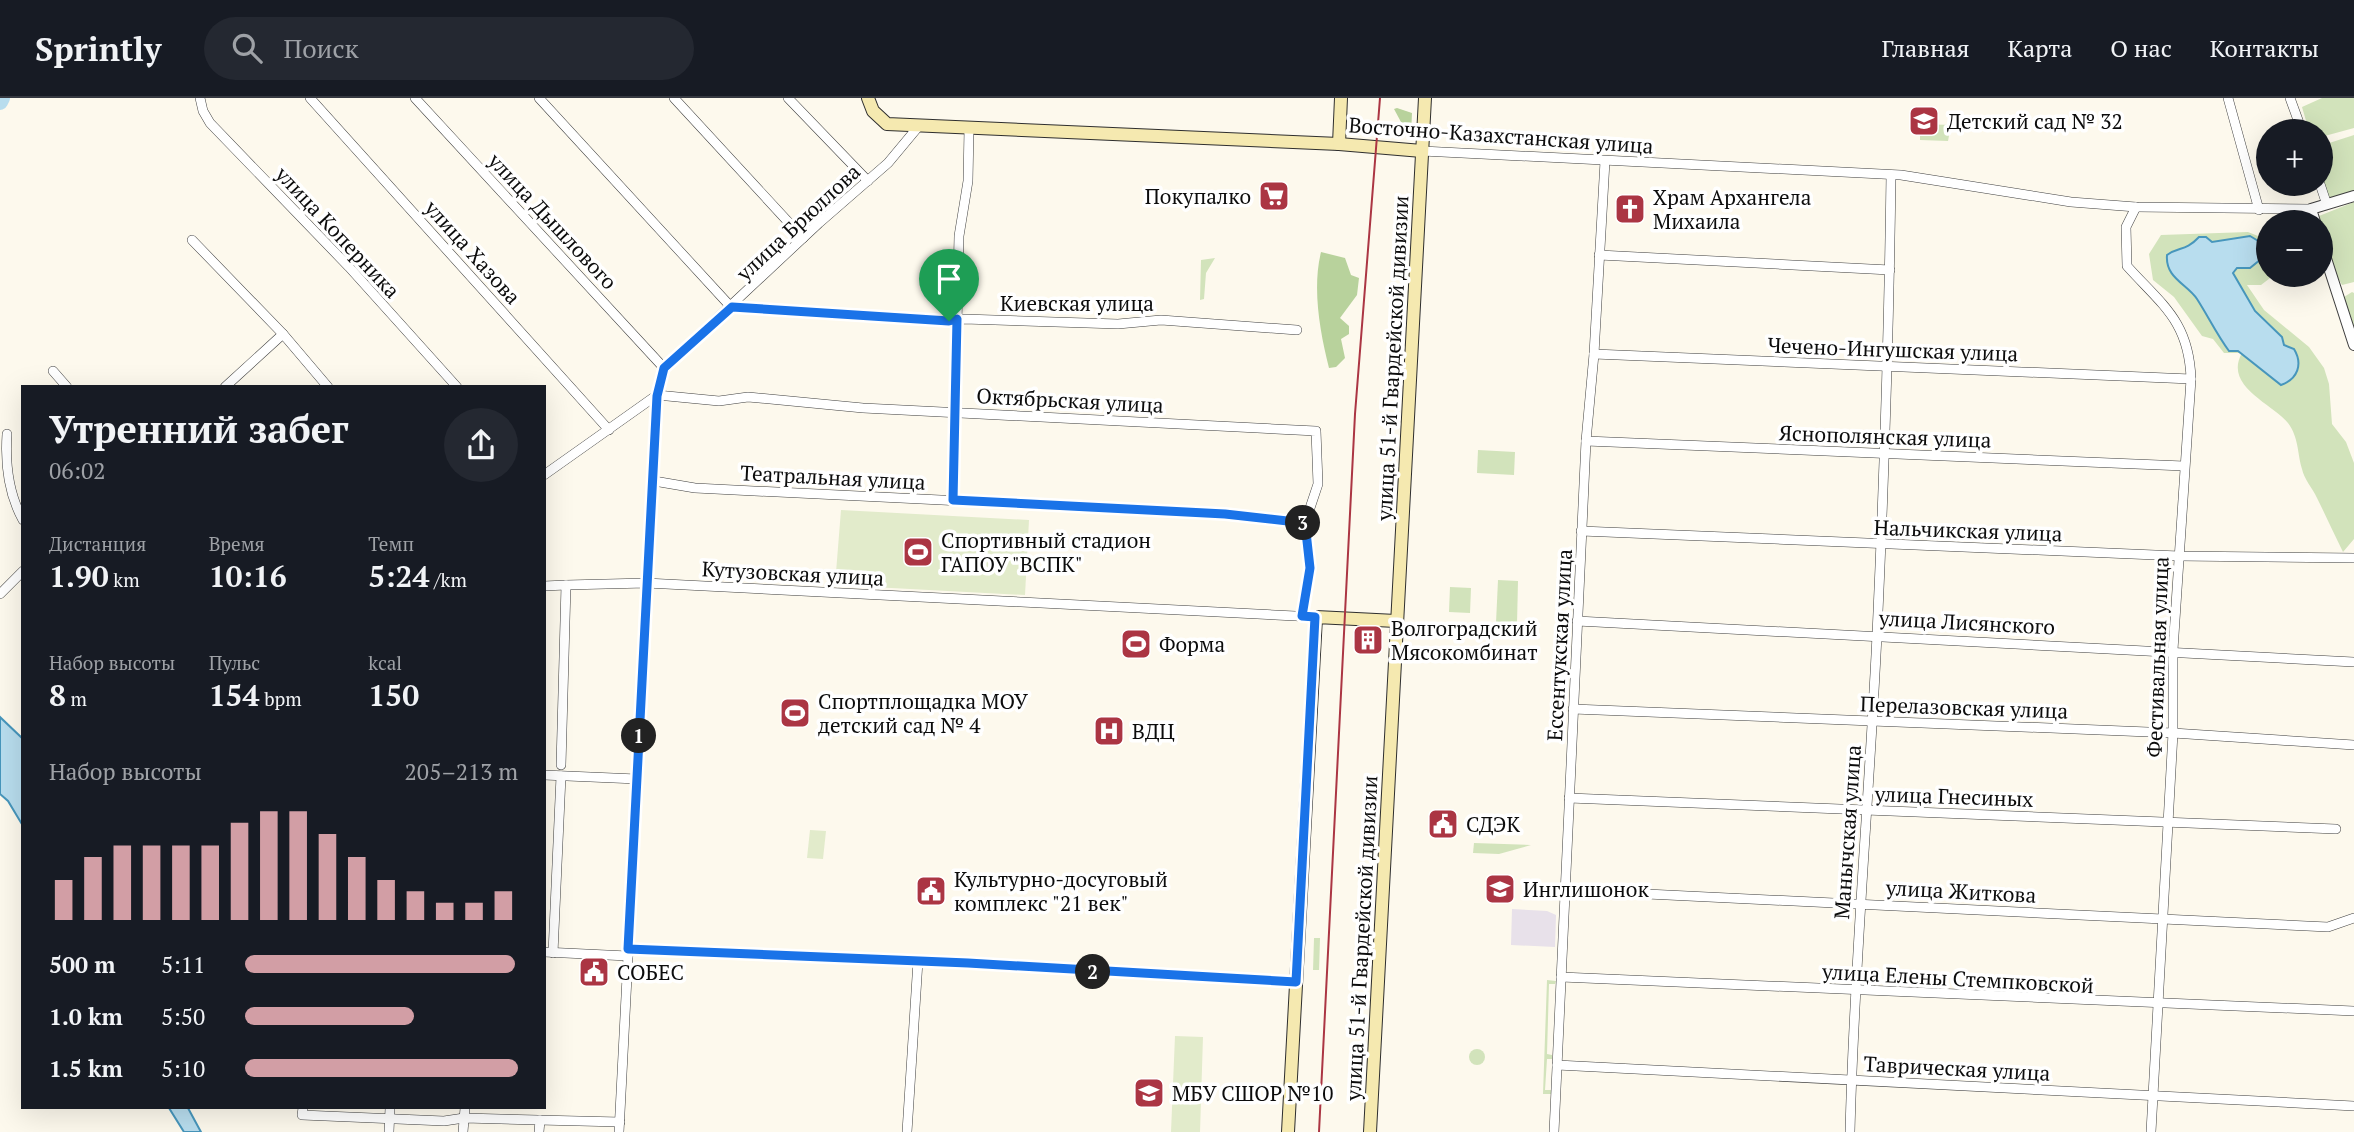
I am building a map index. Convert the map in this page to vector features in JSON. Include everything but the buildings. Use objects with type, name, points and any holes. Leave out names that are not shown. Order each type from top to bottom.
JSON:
[{"type":"main road","name":"Восточно-Казахстанская улица","points":[[868,98],[873,111],[887,124],[918,127],[1339,144],[1422,151]]},
{"type":"main road","points":[[1339,144],[1341,98]]},
{"type":"main road","name":"улица 51-й Гвардейской дивизии","points":[[1370,1132],[1425,98]]},
{"type":"main road","points":[[1288,1132],[1309,617],[1396,621]]},
{"type":"street","name":"улица Коперника","points":[[200,98],[210,123],[349,267],[455,385]]},
{"type":"street","name":"улица Хазова","points":[[310,98],[609,430]]},
{"type":"street","name":"улица Дышлового","points":[[415,98],[664,368]]},
{"type":"street","points":[[539,98],[732,307]]},
{"type":"street","points":[[674,98],[803,238]]},
{"type":"street","points":[[788,98],[868,181]]},
{"type":"street","points":[[2228,98],[2259,210]]},
{"type":"street","points":[[2290,98],[2298,119]]},
{"type":"street","name":"улица Брюллова","points":[[664,368],[888,163],[918,127]]},
{"type":"street","points":[[953,500],[953,412],[960,236],[968,181],[969,129]]},
{"type":"street","name":"Восточно-Казахстанская улица","points":[[1422,151],[1891,175],[2071,202],[2136,207],[2311,209]]},
{"type":"street","name":"Ессентукская улица","points":[[1554,1132],[1581,531],[1605,161]]},
{"type":"street","points":[[1888,367],[1891,175]]},
{"type":"street","points":[[2324,196],[2326,202]]},
{"type":"street","points":[[2311,209],[2326,202],[2354,196]]},
{"type":"street","name":"Фестивальная улица","points":[[2136,207],[2126,227],[2127,266],[2177,321],[2190,359],[2173,650],[2173,733],[2151,1132]]},
{"type":"street","points":[[192,240],[283,334],[326,385]]},
{"type":"street","points":[[1599,256],[1889,270]]},
{"type":"street","points":[[2333,280],[2354,345]]},
{"type":"street","name":"Киевская улица","points":[[732,307],[949,321],[957,319],[1118,324],[1161,320],[1297,330]]},
{"type":"street","points":[[227,385],[283,334]]},
{"type":"street","name":"Чечено-Ингушская улица","points":[[1594,354],[2190,379]]},
{"type":"street","name":"Манычская улица","points":[[1850,1132],[1865,810],[1877,635],[1888,367]]},
{"type":"street","points":[[303,1111],[444,1121],[464,1113],[620,1127],[646,583],[657,396],[664,368]]},
{"type":"street","points":[[53,371],[65,385]]},
{"type":"street","points":[[546,474],[657,396]]},
{"type":"street","name":"Октябрьская улица","points":[[657,396],[719,401],[748,397],[863,408],[1315,431],[1318,484],[1305,523]]},
{"type":"street","points":[[7,434],[5,461],[15,503],[21,516]]},
{"type":"street","name":"Яснополянская улица","points":[[1586,441],[2184,466]]},
{"type":"street","name":"Театральная улица","points":[[653,481],[695,488],[1225,514],[1305,523]]},
{"type":"street","points":[[1305,523],[1310,568],[1309,617]]},
{"type":"street","name":"Нальчикская улица","points":[[1581,531],[2179,556],[2354,558]]},
{"type":"street","points":[[0,594],[21,574]]},
{"type":"street","name":"Кутузовская улица","points":[[546,586],[646,583],[1309,617]]},
{"type":"street","points":[[561,765],[566,585]]},
{"type":"street","name":"улица Лисянского","points":[[1577,621],[2173,650],[2354,662]]},
{"type":"street","name":"Перелазовская улица","points":[[1573,709],[2173,733],[2354,745]]},
{"type":"street","points":[[546,775],[637,779]]},
{"type":"street","points":[[561,776],[549,952],[918,961],[1296,982]]},
{"type":"street","name":"улица Гнесиных","points":[[1569,798],[2336,829]]},
{"type":"street","name":"улица Житкова","points":[[1565,890],[2328,927],[2354,918]]},
{"type":"street","points":[[907,1132],[918,961]]},
{"type":"street","name":"улица Елены Стемпковской","points":[[1561,976],[2354,1012]]},
{"type":"street","name":"Таврическая улица","points":[[1557,1065],[2354,1106]]},
{"type":"street","points":[[389,1132],[390,1109]]},
{"type":"street","points":[[463,1132],[464,1113]]},
{"type":"street","points":[[539,1132],[540,1120]]},
{"type":"shaded area","points":[[1512,909],[1547,911],[1556,915],[1555,947],[1511,945]]},
{"type":"green space","points":[[2322,98],[2354,98],[2354,128],[2333,134],[2333,119],[2306,119],[2302,107]]},
{"type":"green space","points":[[1394,109],[1412,113],[1411,135],[1396,134],[1401,122]]},
{"type":"green space","points":[[1920,124],[1951,125],[1948,141],[1920,140]]},
{"type":"green space","points":[[2354,135],[2354,192],[2328,198],[2333,196],[2333,142]]},
{"type":"green space","points":[[2354,202],[2354,282],[2342,285],[2333,269],[2333,210]]},
{"type":"green space","points":[[2248,232],[2256,235],[2256,285],[2247,285],[2264,310],[2309,347],[2324,368],[2329,384],[2332,424],[2346,442],[2354,463],[2354,539],[2343,552],[2303,473],[2292,429],[2281,416],[2244,385],[2238,365],[2242,353],[2224,353],[2213,339],[2202,336],[2174,297],[2153,280],[2149,254],[2161,235]]},
{"type":"green space","points":[[1321,252],[1345,258],[1351,275],[1359,278],[1357,295],[1340,318],[1349,326],[1349,334],[1341,339],[1345,358],[1336,367],[1329,368],[1317,295]]},
{"type":"green space","points":[[1215,258],[1206,273],[1204,299],[1200,300],[1201,260]]},
{"type":"green space","points":[[2352,292],[2354,333],[2344,301],[2344,297]]},
{"type":"green space","points":[[1478,450],[1515,452],[1514,475],[1477,473]]},
{"type":"green space","points":[[841,510],[1029,520],[1025,595],[835,585]]},
{"type":"green space","points":[[1498,580],[1518,581],[1517,624],[1496,623]]},
{"type":"green space","points":[[1450,587],[1471,588],[1470,613],[1449,612]]},
{"type":"green space","points":[[810,830],[826,831],[823,859],[807,858]]},
{"type":"green space","points":[[1474,843],[1531,845],[1499,854],[1473,853]]},
{"type":"green space","points":[[1314,938],[1320,938],[1319,970],[1313,970]]},
{"type":"green space","points":[[1547,980],[1556,981],[1555,984],[1549,984],[1547,1054],[1552,1055],[1552,1059],[1547,1059],[1545,1090],[1551,1090],[1551,1094],[1543,1094]]},
{"type":"green space","points":[[1175,1036],[1203,1037],[1200,1132],[1171,1132]]},
{"type":"green space","points":[[1477,1049],[1485,1057],[1477,1065],[1469,1057]]},
{"type":"water","points":[[2250,236],[2256,240],[2256,263],[2250,268],[2237,268],[2233,273],[2255,311],[2282,337],[2284,345],[2294,349],[2297,355],[2297,370],[2287,382],[2281,385],[2238,351],[2229,351],[2197,299],[2169,269],[2167,255],[2190,245],[2199,237],[2206,237],[2212,242]]},
{"type":"water","points":[[0,717],[21,737],[21,823],[8,801],[0,794]]},
{"type":"water","points":[[170,1109],[189,1109],[201,1132],[184,1132]]},
{"type":"waterway","points":[[0,102],[2,98]]},
{"type":"tram line","points":[[1319,1132],[1355,414],[1380,98]]},
{"type":"place","name":"Детский сад № 32","points":[[1924,121]]},
{"type":"place","name":"Покупалко","points":[[1274,196]]},
{"type":"place","name":"Храм Архангела Михаила","points":[[1630,209]]},
{"type":"place","name":"Спортивный стадион ГАПОУ \"ВСПК\"","points":[[918,552]]},
{"type":"place","name":"Волгоградский Мясокомбинат","points":[[1368,640]]},
{"type":"place","name":"Форма","points":[[1136,644]]},
{"type":"place","name":"Спортплощадка МОУ детский сад № 4","points":[[795,713]]},
{"type":"place","name":"ВДЦ","points":[[1109,731]]},
{"type":"place","name":"СДЭК","points":[[1443,824]]},
{"type":"place","name":"Инглишонок","points":[[1500,889]]},
{"type":"place","name":"Культурно-досуговый комплекс \"21 век\"","points":[[931,891]]},
{"type":"place","name":"СОБЕС","points":[[594,972]]},
{"type":"place","name":"МБУ СШОР №10","points":[[1149,1093]]},
{"type":"route","points":[[732,307],[949,321],[957,319],[953,500],[1225,514],[1305,523],[1310,568],[1302,616],[1315,617],[1296,982],[1151,976],[968,963],[628,949],[657,396],[664,368],[732,307]]}]
